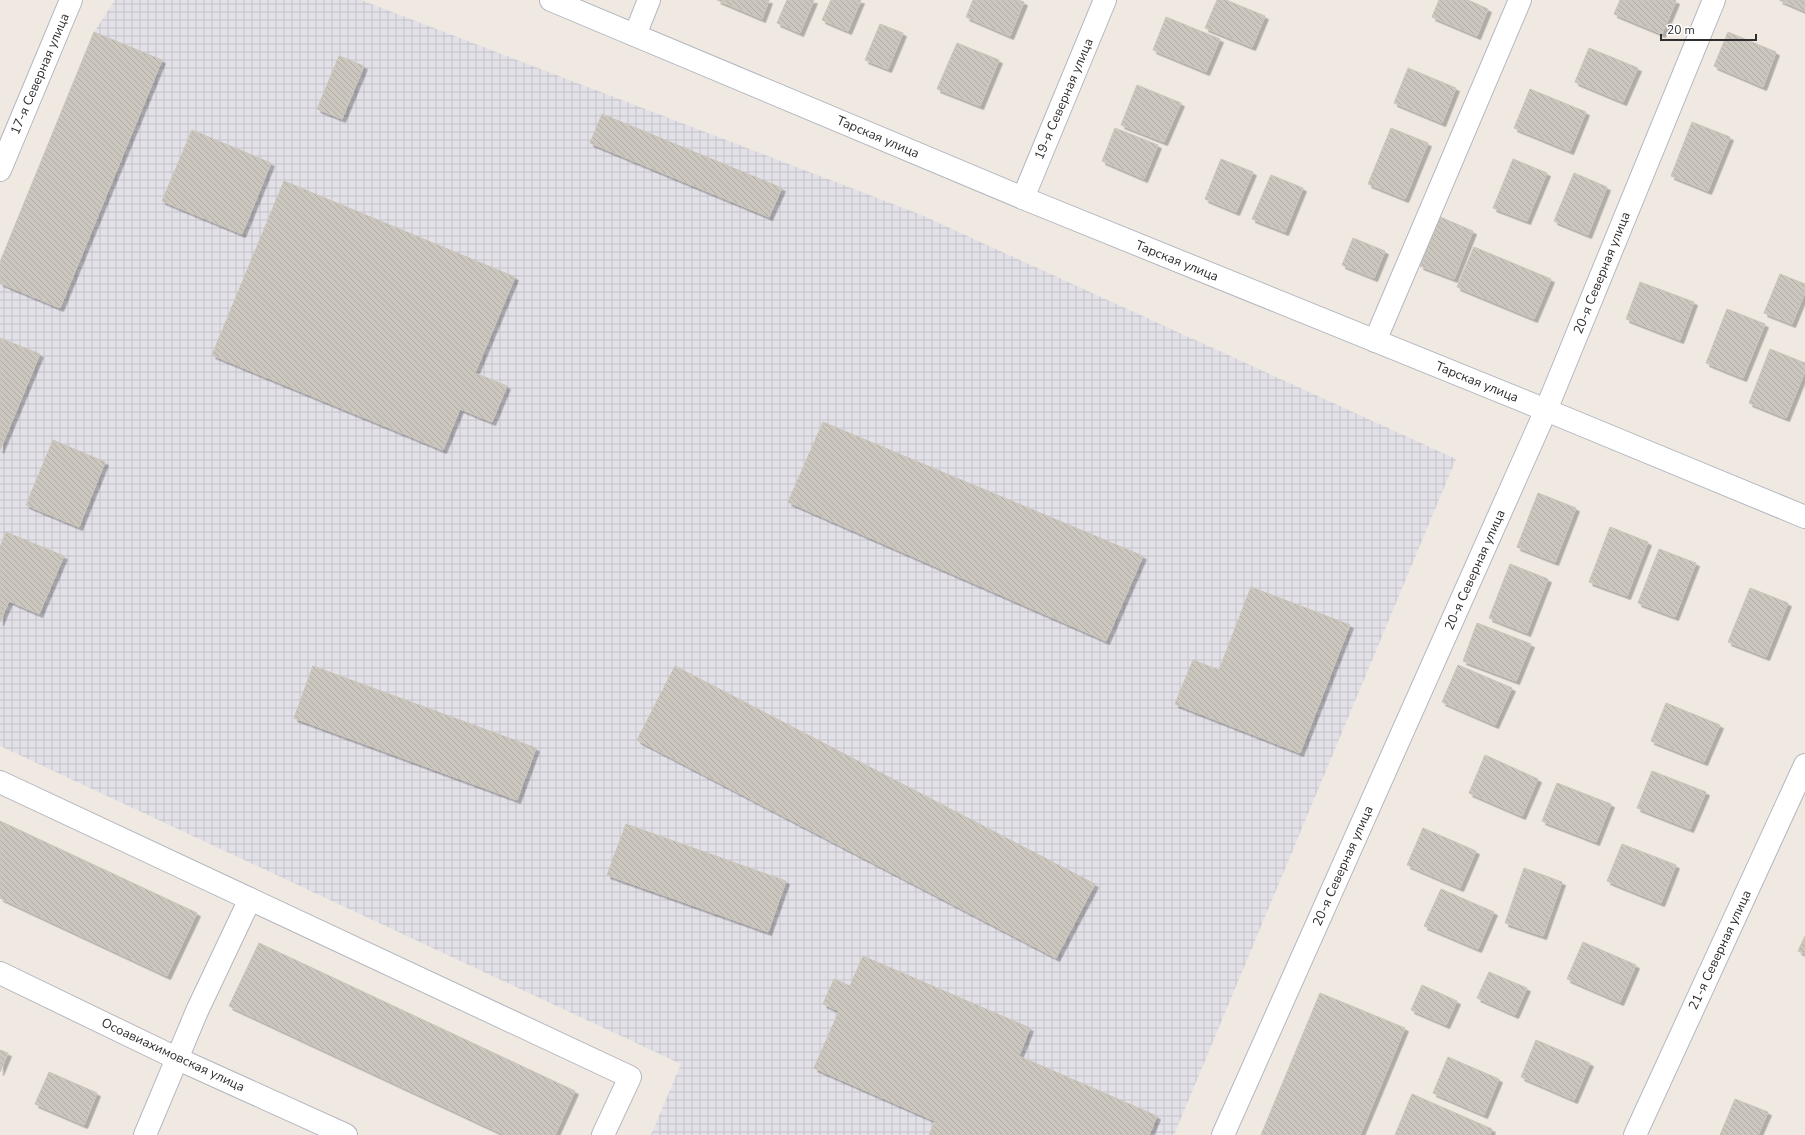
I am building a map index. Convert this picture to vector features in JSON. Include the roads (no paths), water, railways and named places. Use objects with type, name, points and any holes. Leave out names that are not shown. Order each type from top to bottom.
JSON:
[{"type":"street","name":"17-я Северная улица","points":[[0,170],[71,0]]},
{"type":"street","name":"Тарская улица","points":[[551,0],[1023,198],[1374,342],[1546,410],[1805,517]]},
{"type":"street","points":[[635,35],[649,0]]},
{"type":"street","name":"19-я Северная улица","points":[[1023,198],[1105,0]]},
{"type":"street","points":[[1374,342],[1520,0]]},
{"type":"street","name":"20-я Северная улица","points":[[1223,1135],[1546,410],[1714,0]]},
{"type":"street","name":"21-я Северная улица","points":[[1635,1135],[1805,765]]},
{"type":"street","points":[[0,782],[630,1077],[603,1135]]},
{"type":"street","points":[[145,1135],[197,1011],[250,899]]},
{"type":"street","name":"Осоавиахимовская улица","points":[[0,973],[178,1059],[346,1135]]}]
